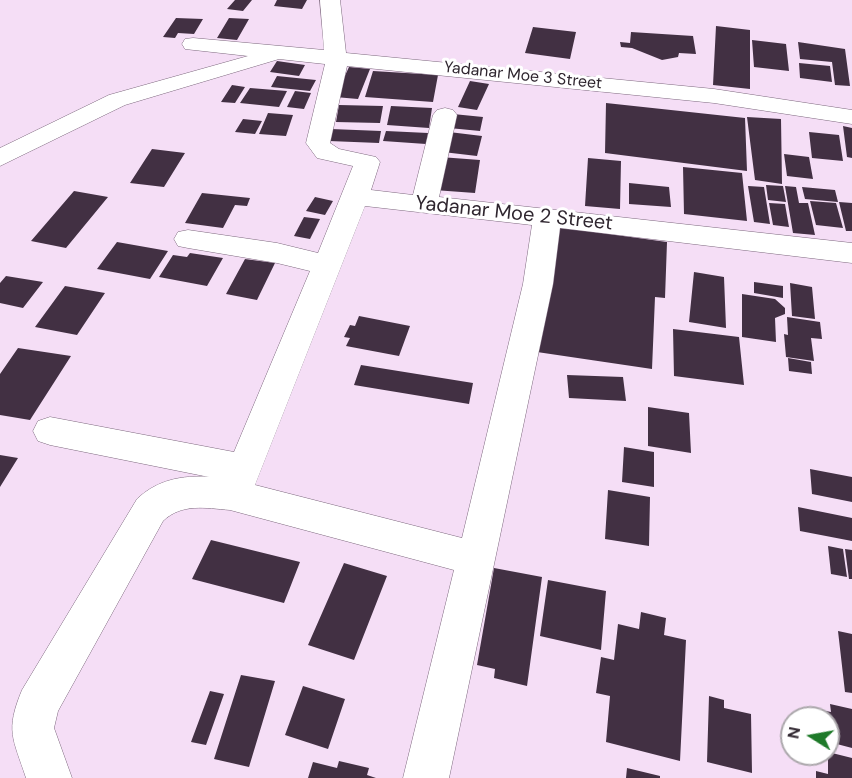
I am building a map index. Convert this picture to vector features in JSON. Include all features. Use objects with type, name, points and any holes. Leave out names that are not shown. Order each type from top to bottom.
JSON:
[{"type":"street","points":[[237,482],[355,197],[367,162],[327,153],[319,148],[318,143],[337,59],[332,41],[330,0]]},
{"type":"street","name":"Yadanar Moe 3 Street","points":[[193,44],[484,71],[714,96],[852,117]]},
{"type":"street","points":[[0,158],[117,100],[282,52]]},
{"type":"street","points":[[424,205],[445,115]]},
{"type":"street","name":"Yadanar Moe 2 Street","points":[[355,197],[852,253]]},
{"type":"street","points":[[426,778],[538,284],[547,218]]},
{"type":"street","points":[[188,239],[277,253],[325,265]]},
{"type":"street","points":[[50,431],[237,482],[354,529],[476,559]]},
{"type":"street","points":[[49,778],[32,728],[37,705],[150,510],[161,498],[237,482]]},
{"type":"building","points":[[235,0],[252,0],[243,11],[227,9]]},
{"type":"building","points":[[277,0],[307,0],[302,9],[274,6]]},
{"type":"building","points":[[176,18],[203,19],[194,34],[178,33],[175,38],[163,37]]},
{"type":"building","points":[[229,18],[249,19],[237,40],[217,38]]},
{"type":"building","points":[[716,26],[750,30],[750,89],[713,85]]},
{"type":"building","points":[[533,27],[576,32],[570,59],[525,53]]},
{"type":"building","points":[[631,32],[693,36],[696,54],[679,53],[678,57],[662,60],[632,48],[621,47],[620,42],[630,43]]},
{"type":"building","points":[[752,40],[786,44],[789,71],[754,67]]},
{"type":"building","points":[[798,42],[845,49],[850,86],[835,85],[832,62],[800,59]]},
{"type":"building","points":[[277,61],[305,65],[299,76],[270,72]]},
{"type":"building","points":[[799,63],[830,66],[832,82],[800,78]]},
{"type":"building","points":[[349,67],[370,69],[358,99],[335,97]]},
{"type":"building","points":[[373,71],[438,75],[433,102],[365,97]]},
{"type":"building","points":[[277,76],[316,80],[310,91],[271,87]]},
{"type":"building","points":[[470,81],[489,84],[477,110],[458,107]]},
{"type":"building","points":[[232,85],[245,87],[235,103],[221,102]]},
{"type":"building","points":[[250,88],[287,91],[279,107],[240,103]]},
{"type":"building","points":[[295,91],[311,93],[304,109],[287,107]]},
{"type":"building","points":[[606,103],[745,118],[747,171],[605,153]]},
{"type":"building","points":[[339,105],[383,106],[380,123],[336,122]]},
{"type":"building","points":[[391,106],[432,108],[429,128],[387,125]]},
{"type":"building","points":[[268,113],[293,115],[286,136],[259,134]]},
{"type":"building","points":[[453,114],[483,117],[480,131],[449,128]]},
{"type":"building","points":[[747,117],[781,119],[782,184],[755,180]]},
{"type":"building","points":[[243,119],[262,121],[255,134],[235,132]]},
{"type":"building","points":[[843,126],[852,128],[852,158],[847,157]]},
{"type":"building","points":[[331,129],[381,131],[379,143],[329,141]]},
{"type":"building","points":[[386,131],[428,133],[426,144],[383,141]]},
{"type":"building","points":[[449,132],[482,136],[477,156],[443,152]]},
{"type":"building","points":[[809,132],[839,135],[843,161],[812,158]]},
{"type":"building","points":[[152,149],[185,153],[164,187],[130,183]]},
{"type":"building","points":[[784,154],[809,157],[813,179],[787,176]]},
{"type":"building","points":[[440,157],[480,160],[475,193],[434,190]]},
{"type":"building","points":[[588,158],[621,161],[620,209],[585,206]]},
{"type":"building","points":[[683,167],[742,173],[747,221],[684,214]]},
{"type":"building","points":[[629,183],[669,187],[671,207],[629,204]]},
{"type":"building","points":[[766,185],[783,186],[786,202],[768,200]]},
{"type":"building","points":[[748,186],[764,187],[770,224],[754,222]]},
{"type":"building","points":[[785,186],[796,187],[799,203],[808,203],[815,235],[793,233]]},
{"type":"building","points":[[802,187],[835,190],[838,202],[805,199]]},
{"type":"building","points":[[74,191],[108,197],[66,248],[31,241]]},
{"type":"building","points":[[202,193],[250,198],[247,206],[235,205],[223,228],[185,223]]},
{"type":"building","points":[[315,197],[333,201],[325,215],[306,211]]},
{"type":"building","points":[[810,201],[836,203],[843,228],[816,225]]},
{"type":"building","points":[[839,202],[852,203],[852,231],[846,231]]},
{"type":"building","points":[[769,203],[785,204],[789,227],[773,225]]},
{"type":"building","points":[[304,217],[320,219],[310,239],[294,236]]},
{"type":"building","points":[[558,227],[667,242],[665,298],[655,297],[652,369],[537,352]]},
{"type":"building","points":[[117,242],[168,251],[150,279],[97,269]]},
{"type":"building","points":[[190,253],[223,258],[207,286],[159,277],[173,255],[187,257]]},
{"type":"building","points":[[245,259],[275,263],[257,300],[226,294]]},
{"type":"building","points":[[694,272],[724,277],[726,328],[689,322]]},
{"type":"building","points":[[6,276],[43,282],[23,308],[0,303],[0,283]]},
{"type":"building","points":[[754,282],[783,286],[783,298],[754,293]]},
{"type":"building","points":[[790,283],[812,287],[815,319],[792,316]]},
{"type":"building","points":[[65,286],[105,293],[77,335],[35,327]]},
{"type":"building","points":[[742,294],[775,299],[785,308],[785,314],[775,318],[776,342],[742,337]]},
{"type":"building","points":[[359,316],[410,326],[399,356],[346,346],[350,338],[344,337],[350,325],[355,326]]},
{"type":"building","points":[[787,317],[820,322],[822,339],[811,338],[814,361],[786,357],[784,334],[788,335]]},
{"type":"building","points":[[673,329],[739,337],[744,385],[674,376]]},
{"type":"building","points":[[18,348],[71,356],[30,420],[0,415],[0,374]]},
{"type":"building","points":[[788,358],[811,362],[812,374],[789,371]]},
{"type":"building","points":[[361,365],[473,383],[469,404],[354,385]]},
{"type":"building","points":[[567,375],[623,377],[626,401],[569,398]]},
{"type":"building","points":[[648,407],[689,413],[691,453],[648,446]]},
{"type":"building","points":[[624,447],[654,452],[654,487],[622,482]]},
{"type":"building","points":[[0,455],[18,458],[0,487]]},
{"type":"building","points":[[810,469],[852,477],[852,502],[812,494]]},
{"type":"building","points":[[608,490],[650,497],[649,546],[605,539]]},
{"type":"building","points":[[798,507],[852,518],[852,541],[800,531]]},
{"type":"building","points":[[211,540],[300,562],[284,603],[192,579]]},
{"type":"building","points":[[828,546],[843,549],[847,577],[831,574]]},
{"type":"building","points":[[845,549],[852,550],[852,579],[849,579]]},
{"type":"building","points":[[344,563],[387,576],[354,660],[308,645]]},
{"type":"building","points":[[494,568],[542,577],[527,686],[494,678],[495,669],[477,665]]},
{"type":"building","points":[[548,580],[606,591],[601,650],[540,636]]},
{"type":"building","points":[[641,612],[666,618],[664,635],[686,640],[680,761],[606,742],[610,696],[596,693],[601,657],[614,660],[618,624],[639,629]]},
{"type":"building","points":[[838,631],[852,634],[852,693],[845,692]]},
{"type":"building","points":[[241,675],[275,681],[249,767],[214,759]]},
{"type":"building","points":[[303,686],[345,699],[328,749],[285,735]]},
{"type":"building","points":[[210,691],[224,694],[206,745],[191,742]]},
{"type":"building","points":[[709,696],[724,700],[724,708],[751,714],[752,773],[707,762]]},
{"type":"building","points":[[840,706],[852,709],[852,748],[840,745]]},
{"type":"building","points":[[840,755],[852,758],[852,778],[816,778],[816,771],[828,774],[828,766],[840,766]]},
{"type":"building","points":[[339,761],[369,768],[367,775],[376,778],[308,778],[313,762],[337,768]]},
{"type":"building","points":[[627,768],[660,776],[660,778],[626,778]]}]
